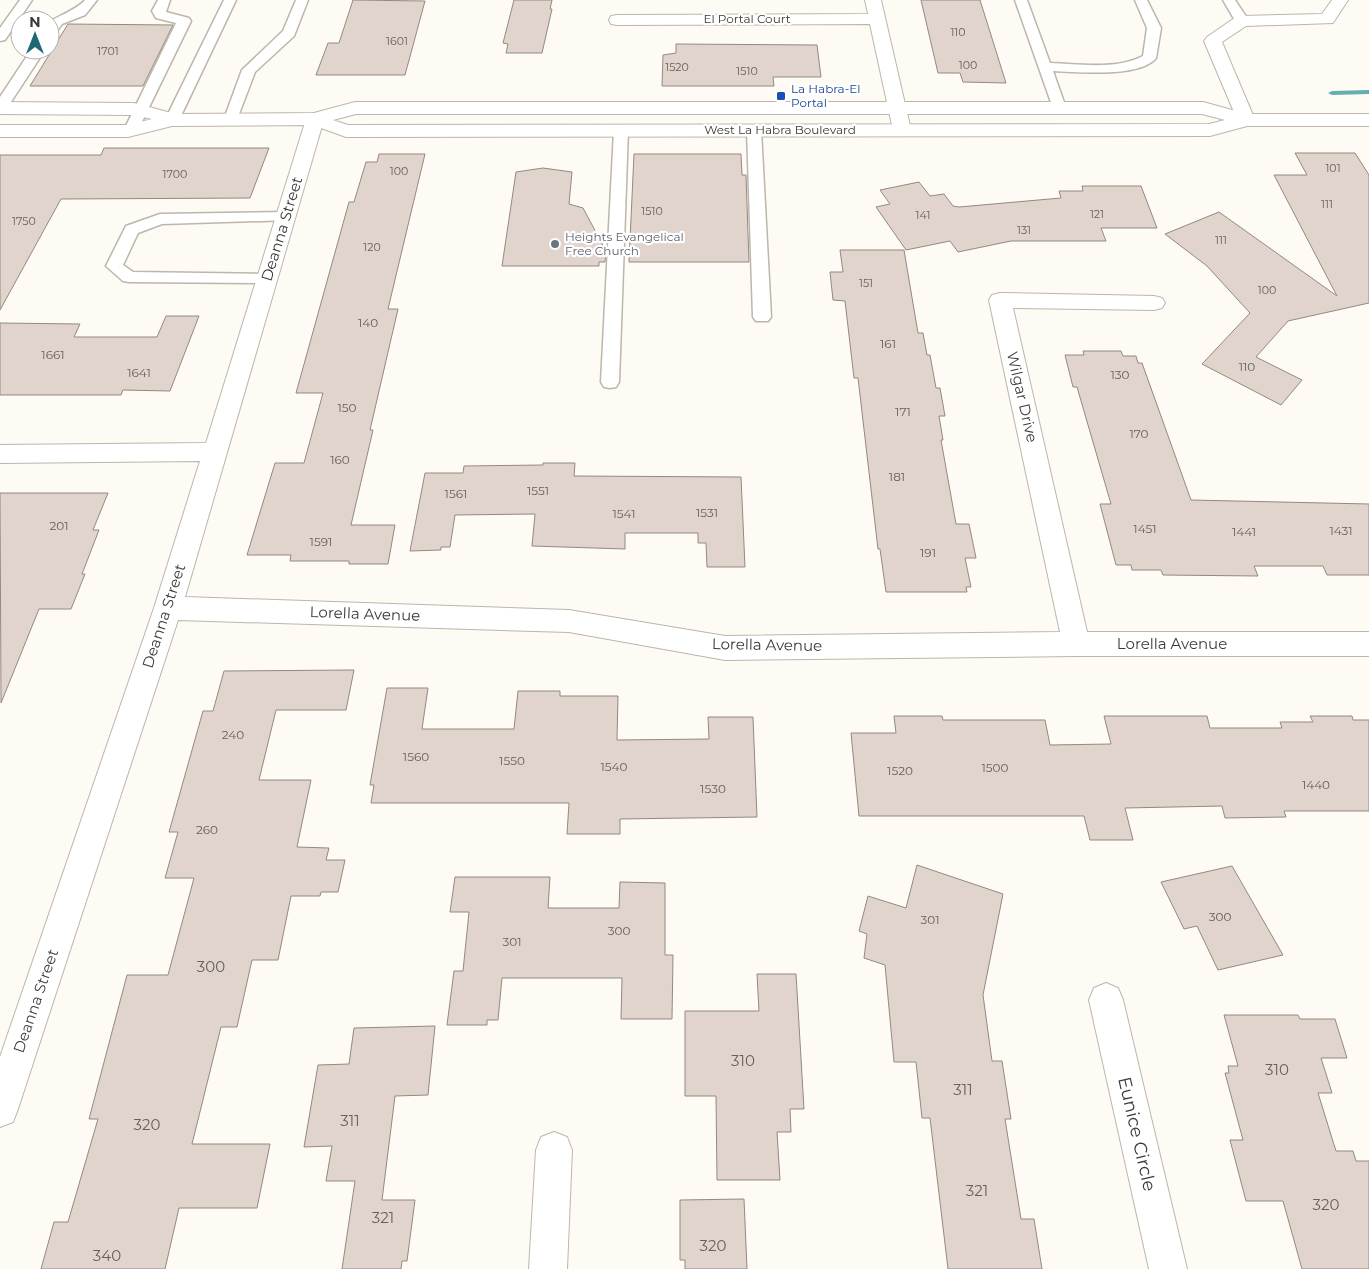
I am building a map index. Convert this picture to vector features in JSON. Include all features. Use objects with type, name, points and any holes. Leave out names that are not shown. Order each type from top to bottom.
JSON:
[{"type":"street","points":[[873,0],[902,130]]},
{"type":"street","points":[[1246,120],[1213,41],[1242,21],[1327,20],[1340,0]]},
{"type":"street","name":"El Portal Court","points":[[617,20],[877,19]]},
{"type":"street","name":"West La Habra Boulevard","points":[[0,108],[140,110],[172,120]]},
{"type":"street","name":"West La Habra Boulevard","points":[[0,131],[131,130],[172,120],[315,119],[355,108],[1203,108],[1246,120]]},
{"type":"street","name":"West La Habra Boulevard","points":[[315,119],[346,131],[1210,130],[1246,120],[1369,120]]},
{"type":"street","name":"Deanna Street","points":[[0,1110],[168,608],[315,119]]},
{"type":"street","name":"Wilgar Drive","points":[[1076,644],[1000,300],[1154,303]]},
{"type":"street","points":[[0,454],[216,452]]},
{"type":"street","name":"Lorella Avenue","points":[[168,608],[570,621],[725,648],[1076,644],[1369,644]]},
{"type":"street","name":"Eunice Circle","points":[[1106,1000],[1168,1269]]},
{"type":"street","points":[[548,1269],[554,1150]]},
{"type":"lane","points":[[0,37],[26,0]]},
{"type":"lane","points":[[60,23],[85,10],[91,0]]},
{"type":"lane","points":[[131,130],[184,21],[161,15],[158,11],[164,0]]},
{"type":"lane","points":[[172,120],[230,0]]},
{"type":"lane","points":[[231,119],[249,70],[265,53],[289,33],[302,0]]},
{"type":"lane","points":[[1021,0],[1059,108]]},
{"type":"lane","points":[[1044,67],[1108,67],[1144,62],[1149,58],[1154,28],[1141,0]]},
{"type":"lane","points":[[1229,0],[1242,21]]},
{"type":"lane","points":[[0,108],[31,60]]},
{"type":"lane","points":[[610,382],[621,130]]},
{"type":"lane","points":[[754,130],[762,317]]},
{"type":"lane","points":[[267,279],[129,277],[114,266],[132,230],[160,220],[286,217]]},
{"type":"building","points":[[353,0],[425,1],[405,75],[316,75],[328,43],[339,43]]},
{"type":"building","points":[[514,0],[552,0],[550,9],[552,9],[542,53],[506,53],[508,44],[503,43]]},
{"type":"building","points":[[921,0],[980,0],[1006,83],[963,82],[960,73],[938,73]]},
{"type":"building","points":[[68,24],[173,25],[143,86],[30,86],[46,60],[60,60],[60,37]]},
{"type":"building","points":[[676,44],[817,45],[821,77],[773,77],[774,86],[662,86],[663,55],[676,53]]},
{"type":"building","points":[[104,148],[269,148],[250,198],[61,199],[0,310],[0,155],[101,155]]},
{"type":"building","points":[[1295,153],[1355,153],[1369,175],[1369,303],[1288,321],[1256,357],[1302,380],[1281,405],[1202,364],[1250,313],[1207,266],[1165,234],[1219,212],[1337,296],[1274,175],[1307,175]]},
{"type":"building","points":[[379,154],[425,154],[388,309],[398,309],[370,430],[373,430],[351,525],[395,525],[388,564],[349,564],[349,561],[290,561],[291,555],[247,555],[275,463],[304,463],[323,393],[296,393],[349,202],[354,202],[366,162],[377,162]]},
{"type":"building","points":[[634,154],[741,154],[742,175],[746,175],[749,262],[629,262]]},
{"type":"building","points":[[543,168],[572,172],[569,204],[583,208],[606,251],[605,262],[599,262],[599,266],[502,266],[516,172]]},
{"type":"building","points":[[919,182],[930,196],[944,194],[953,206],[959,207],[1061,198],[1059,191],[1083,191],[1082,186],[1141,186],[1157,228],[1101,228],[1106,241],[1011,241],[958,252],[950,241],[906,250],[876,207],[890,204],[880,190]]},
{"type":"building","points":[[840,250],[904,250],[918,333],[923,333],[927,355],[930,355],[936,388],[940,388],[945,416],[939,416],[943,440],[941,440],[956,524],[969,524],[976,558],[965,558],[971,587],[966,587],[967,592],[886,592],[880,549],[878,549],[858,378],[854,378],[845,301],[833,300],[830,272],[843,272]]},
{"type":"building","points":[[166,316],[199,316],[170,391],[123,390],[121,395],[0,395],[0,323],[80,324],[74,337],[157,337]]},
{"type":"building","points":[[1083,351],[1121,351],[1123,356],[1136,356],[1138,363],[1142,363],[1191,500],[1369,504],[1369,575],[1327,575],[1323,566],[1254,566],[1258,576],[1163,575],[1161,570],[1132,570],[1131,565],[1116,565],[1100,504],[1111,504],[1077,387],[1073,387],[1065,355],[1084,355]]},
{"type":"building","points":[[543,463],[575,463],[574,476],[741,477],[745,567],[707,567],[706,543],[698,543],[698,533],[625,533],[625,549],[532,546],[535,514],[455,515],[450,547],[441,547],[441,550],[410,551],[425,473],[463,473],[464,466],[543,465]]},
{"type":"building","points":[[0,493],[108,493],[93,530],[99,530],[82,574],[85,574],[71,609],[39,609],[1,703]]},
{"type":"building","points":[[354,670],[346,710],[276,710],[259,780],[311,780],[297,847],[329,848],[326,860],[345,860],[338,892],[321,892],[320,896],[291,896],[278,960],[252,960],[237,1027],[221,1027],[192,1144],[270,1144],[257,1208],[179,1208],[165,1269],[41,1269],[54,1222],[68,1222],[98,1119],[89,1119],[127,975],[168,975],[194,878],[165,878],[178,832],[169,832],[203,711],[213,711],[224,671]]},
{"type":"building","points":[[387,688],[428,688],[422,729],[514,729],[518,691],[560,691],[560,696],[618,696],[617,740],[709,739],[708,717],[753,717],[757,817],[620,819],[620,834],[567,834],[569,803],[371,803],[374,785],[370,785]]},
{"type":"building","points":[[894,716],[942,716],[943,720],[1045,720],[1050,745],[1111,744],[1104,716],[1207,716],[1210,728],[1282,728],[1280,722],[1313,722],[1310,716],[1352,716],[1353,720],[1369,720],[1369,811],[1284,811],[1286,817],[1225,818],[1222,806],[1125,808],[1133,840],[1090,840],[1084,816],[859,816],[851,733],[896,733]]},
{"type":"building","points":[[917,865],[1003,894],[983,995],[992,1061],[1002,1061],[1011,1119],[1005,1119],[1021,1219],[1034,1219],[1042,1269],[948,1269],[930,1118],[922,1118],[916,1062],[894,1062],[885,965],[864,958],[867,934],[859,931],[868,896],[906,908]]},
{"type":"building","points":[[1232,866],[1283,955],[1218,970],[1197,926],[1184,929],[1161,882]]},
{"type":"building","points":[[455,877],[550,877],[548,908],[619,908],[620,882],[665,883],[665,955],[673,955],[672,1019],[621,1019],[622,978],[502,978],[498,1020],[487,1020],[487,1025],[447,1025],[454,971],[463,971],[469,912],[450,912]]},
{"type":"building","points":[[757,974],[796,974],[804,1109],[790,1109],[791,1132],[777,1132],[780,1180],[717,1180],[716,1096],[685,1096],[685,1011],[759,1011]]},
{"type":"building","points":[[1224,1015],[1298,1015],[1300,1019],[1335,1019],[1347,1058],[1321,1058],[1332,1093],[1318,1093],[1336,1151],[1353,1151],[1356,1161],[1369,1161],[1369,1269],[1302,1269],[1283,1201],[1246,1201],[1230,1140],[1243,1140],[1225,1073],[1229,1073],[1228,1066],[1238,1066]]},
{"type":"building","points":[[435,1026],[428,1095],[395,1096],[382,1200],[415,1200],[407,1261],[402,1261],[401,1269],[342,1269],[355,1181],[326,1181],[332,1146],[304,1147],[318,1065],[349,1064],[354,1028]]},
{"type":"building","points":[[744,1199],[747,1269],[685,1269],[685,1260],[680,1260],[680,1200]]},
{"type":"waterway","points":[[1332,93],[1369,92]]},
{"type":"place","name":"La Habra-El Portal","points":[[781,96]]},
{"type":"place","name":"Heights Evangelical Free Church","points":[[555,244]]}]
